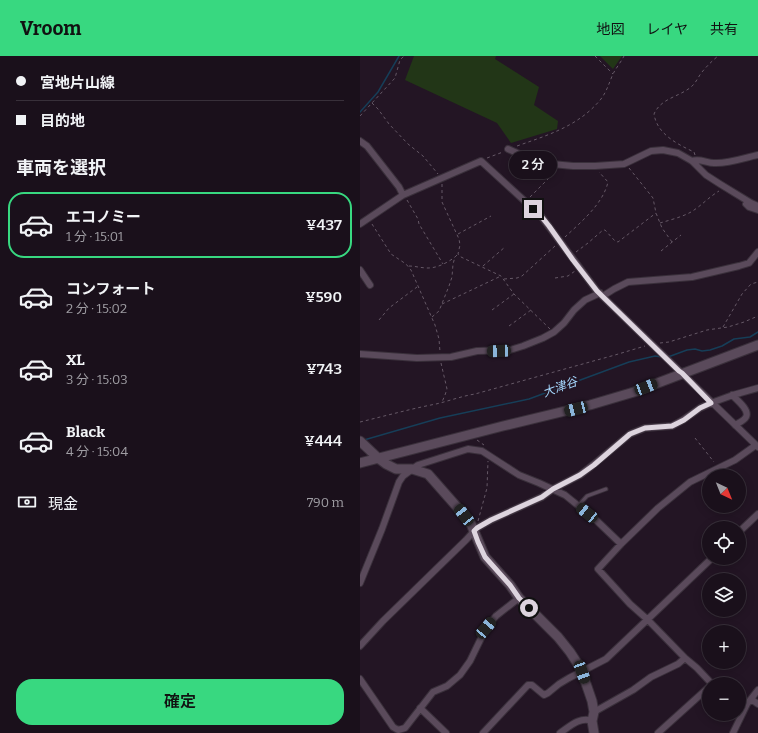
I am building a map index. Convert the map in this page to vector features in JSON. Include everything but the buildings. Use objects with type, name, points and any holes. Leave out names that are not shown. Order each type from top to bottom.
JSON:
[{"type":"street","points":[[360,141],[367,146],[399,187],[403,195]]},
{"type":"street","points":[[508,149],[552,164],[573,166],[595,166],[626,163],[651,151],[663,150],[678,153],[693,160],[706,175],[751,204],[758,206]]},
{"type":"street","points":[[693,160],[696,159],[719,164],[758,155]]},
{"type":"street","points":[[360,224],[403,195],[481,161],[541,216],[597,291],[757,446],[735,460],[690,482],[658,508],[598,569],[630,604],[705,677]]},
{"type":"street","points":[[746,200],[744,203],[749,207],[758,210]]},
{"type":"street","points":[[360,354],[417,358],[451,357],[477,352],[510,350],[536,341],[554,332],[585,300],[628,282],[692,277],[739,266],[749,262],[758,252]]},
{"type":"street","points":[[360,270],[370,285]]},
{"type":"street","points":[[360,463],[374,455],[465,436],[590,406],[634,392],[681,372],[716,361],[758,345]]},
{"type":"street","points":[[360,646],[383,621],[476,530],[491,520],[542,497],[553,489],[580,475],[630,434],[645,428],[672,426],[684,420],[700,408],[711,403],[732,395],[758,388]]},
{"type":"street","points":[[732,395],[747,410],[746,417],[735,425]]},
{"type":"street","points":[[360,441],[374,455],[396,469],[412,470],[428,474],[476,530],[478,542],[485,557],[510,585],[519,598],[558,637],[570,652],[582,672],[592,701],[594,733]]},
{"type":"street","points":[[360,583],[382,530],[399,482],[403,476],[418,466],[468,449],[482,451],[519,475],[565,495],[596,520],[621,544]]},
{"type":"street","points":[[746,525],[758,514]]},
{"type":"street","points":[[483,733],[528,685],[532,685],[544,695],[559,684],[606,659],[705,565]]},
{"type":"street","points":[[360,679],[393,727],[398,730],[405,728],[433,692],[447,686],[460,675],[470,661],[486,628],[496,616],[519,598]]},
{"type":"street","points":[[560,733],[580,720],[588,719],[593,716],[651,677],[678,664],[685,658]]},
{"type":"street","points":[[746,705],[758,690]]},
{"type":"street","points":[[658,733],[702,693]]},
{"type":"street","points":[[751,699],[758,704]]},
{"type":"street","points":[[420,708],[446,733]]},
{"type":"street","points":[[733,733],[738,721]]},
{"type":"lane","points":[[578,506],[587,496],[606,489]]},
{"type":"path","points":[[360,116],[395,78],[400,60],[404,56]]},
{"type":"path","points":[[595,56],[613,75]]},
{"type":"path","points":[[481,161],[508,149],[567,128],[584,116],[601,99],[624,56]]},
{"type":"path","points":[[693,160],[696,157],[694,152],[678,145],[667,136],[654,119],[654,114],[659,106],[665,101],[691,87],[702,72],[718,56]]},
{"type":"path","points":[[369,218],[391,254],[409,266],[430,268],[443,264],[458,254],[460,246],[459,239],[442,202],[440,176],[423,156],[413,149],[389,124],[372,103]]},
{"type":"path","points":[[626,163],[653,198],[660,223],[672,242]]},
{"type":"path","points":[[526,202],[560,164]]},
{"type":"path","points":[[504,279],[522,276],[560,242],[592,210],[608,184],[595,166]]},
{"type":"path","points":[[660,223],[690,212],[702,204],[711,195],[720,190]]},
{"type":"path","points":[[403,195],[412,208],[419,224],[443,264]]},
{"type":"path","points":[[570,256],[603,230],[606,230],[616,242],[618,242],[656,213]]},
{"type":"path","points":[[457,234],[491,216]]},
{"type":"path","points":[[661,251],[681,235]]},
{"type":"path","points":[[482,267],[505,247]]},
{"type":"path","points":[[458,254],[461,257],[501,276],[514,294],[554,332]]},
{"type":"path","points":[[432,317],[439,311],[451,281],[455,257]]},
{"type":"path","points":[[409,266],[432,317],[437,332],[446,389],[446,395],[442,402]]},
{"type":"path","points":[[555,278],[568,276],[579,267]]},
{"type":"path","points":[[441,304],[501,276]]},
{"type":"path","points":[[723,328],[742,294],[751,284],[758,282]]},
{"type":"path","points":[[379,320],[390,308],[418,286]]},
{"type":"path","points":[[492,310],[514,294]]},
{"type":"path","points":[[509,326],[531,310]]},
{"type":"path","points":[[360,422],[578,366],[652,344],[669,342],[707,330],[728,327],[758,316]]},
{"type":"path","points":[[465,436],[476,439],[480,442],[486,448],[488,455],[487,488],[476,530]]},
{"type":"path","points":[[695,438],[719,468]]},
{"type":"green space","points":[[414,56],[496,56],[495,59],[539,87],[534,105],[558,121],[557,129],[511,143],[497,123],[405,80]]},
{"type":"green space","points":[[600,56],[622,56],[613,69]]},
{"type":"waterway","points":[[360,112],[378,92],[399,56]]},
{"type":"waterway","name":"大津谷","points":[[668,357],[687,350],[710,350],[722,346],[734,339],[750,337],[758,332]]},
{"type":"waterway","name":"大津谷","points":[[364,440],[440,418],[529,399],[629,362],[655,356],[662,357]]},
{"type":"route","points":[[529,608],[485,557],[474,531],[491,520],[542,497],[553,489],[580,475],[630,434],[645,428],[672,426],[684,420],[700,408],[711,403],[597,291],[549,226],[533,209]]}]
